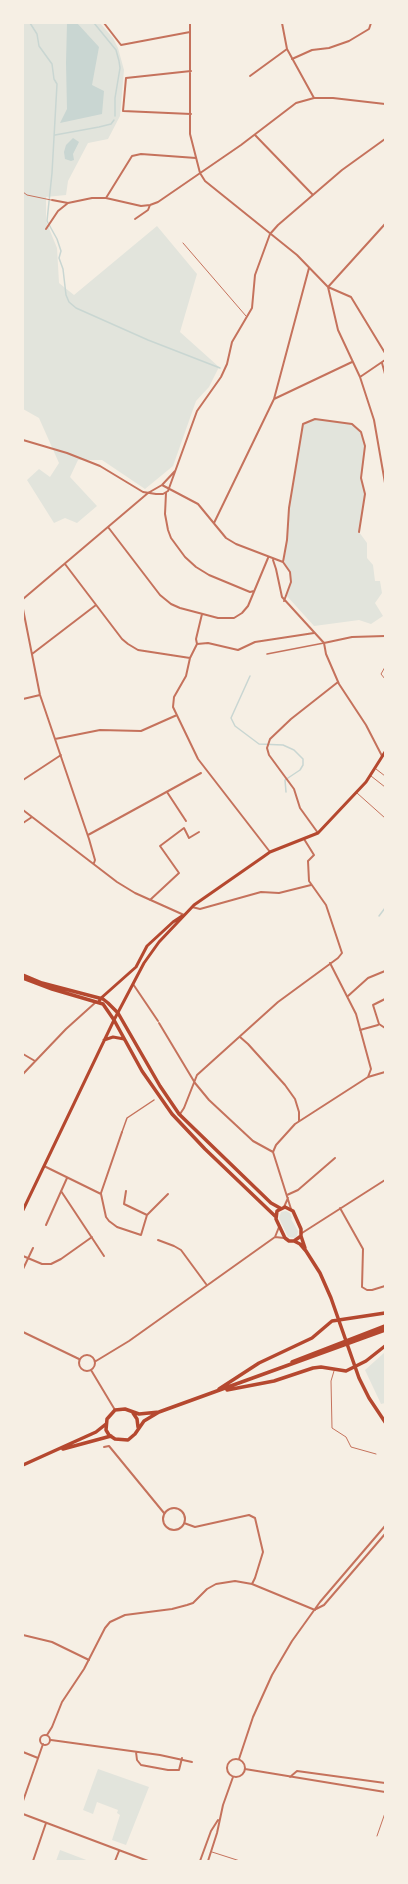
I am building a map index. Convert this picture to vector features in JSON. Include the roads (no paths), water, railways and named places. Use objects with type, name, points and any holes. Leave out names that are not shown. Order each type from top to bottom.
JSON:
[{"type":"main road","points":[[23,1210],[114,1020],[144,963],[159,942],[192,907],[270,852],[318,833],[357,793],[376,769],[385,752]]},
{"type":"main road","points":[[98,1001],[136,966],[152,941],[172,922],[184,915]]},
{"type":"main road","points":[[23,977],[98,1001],[106,1001],[118,1013],[160,1086],[179,1114],[270,1203],[282,1208],[291,1209],[302,1232],[306,1251]]},
{"type":"main road","points":[[98,1001],[114,1020],[144,1075],[172,1114],[275,1216],[285,1238],[289,1241],[300,1244],[306,1251],[325,1284],[364,1388],[385,1422]]},
{"type":"main road","points":[[104,1040],[113,1037],[125,1039]]},
{"type":"main road","points":[[275,1216],[282,1208]]},
{"type":"main road","points":[[294,1242],[302,1232]]},
{"type":"main road","points":[[209,1394],[259,1363],[312,1338],[327,1324],[338,1318],[385,1313]]},
{"type":"main road","points":[[358,1339],[385,1326]]},
{"type":"main road","points":[[159,1412],[143,1414],[121,1409],[115,1410],[108,1417],[106,1430],[111,1436],[120,1441],[128,1440],[133,1437],[144,1421],[159,1412],[337,1346],[385,1330]]},
{"type":"main road","points":[[209,1394],[246,1385],[274,1381],[313,1368],[346,1371],[355,1367],[385,1346]]},
{"type":"main road","points":[[132,1412],[137,1419],[138,1428]]},
{"type":"main road","points":[[23,1465],[100,1430],[106,1424]]},
{"type":"main road","points":[[52,1452],[111,1436]]},
{"type":"street","points":[[105,23],[121,45],[190,32]]},
{"type":"street","points":[[190,23],[190,134],[200,173],[205,181],[297,255],[328,287],[351,297],[385,353]]},
{"type":"street","points":[[282,23],[287,49],[312,91],[314,98]]},
{"type":"street","points":[[292,59],[312,50],[329,48],[349,41],[369,29],[371,23]]},
{"type":"street","points":[[250,76],[287,49]]},
{"type":"street","points":[[191,71],[126,78],[123,111],[191,114]]},
{"type":"street","points":[[52,200],[68,203],[92,198],[106,198],[141,206],[150,205],[158,202],[255,135],[296,103],[314,98],[333,98],[385,104]]},
{"type":"street","points":[[255,135],[313,195]]},
{"type":"street","points":[[23,440],[67,453],[100,466],[143,492],[160,494],[166,493],[170,489],[197,410],[218,381],[227,364],[232,342],[252,308],[255,275],[270,234],[342,170],[385,139]]},
{"type":"street","points":[[106,198],[132,156],[141,154],[196,158]]},
{"type":"street","points":[[46,228],[58,211],[68,203]]},
{"type":"street","points":[[135,219],[148,210],[150,205]]},
{"type":"street","points":[[328,287],[385,224]]},
{"type":"street","points":[[214,522],[274,399],[309,267]]},
{"type":"street","points":[[328,287],[338,330],[360,377],[374,420],[385,483]]},
{"type":"street","points":[[360,377],[385,360]]},
{"type":"street","points":[[274,399],[352,362]]},
{"type":"street","points":[[382,363],[385,374]]},
{"type":"street","points":[[284,601],[291,582],[290,572],[283,562],[287,540],[289,508],[303,424],[315,419],[352,424],[361,432],[365,446],[361,478],[365,494],[359,532]]},
{"type":"street","points":[[23,599],[148,493],[162,485],[176,469]]},
{"type":"street","points":[[162,485],[198,504],[226,538],[268,558],[283,562]]},
{"type":"street","points":[[156,489],[160,494]]},
{"type":"street","points":[[166,493],[165,514],[168,530],[171,538],[185,557],[196,568],[209,575],[250,592],[254,590]]},
{"type":"street","points":[[108,527],[160,594],[171,604],[180,608],[218,618],[234,618],[242,613],[248,606],[268,558]]},
{"type":"street","points":[[272,559],[276,569],[280,593],[284,601],[324,642],[326,654],[338,682],[366,725],[383,757]]},
{"type":"street","points":[[65,564],[122,639],[138,650],[190,658]]},
{"type":"street","points":[[32,654],[96,605]]},
{"type":"street","points":[[23,609],[27,637],[40,695],[88,835],[95,860],[94,863]]},
{"type":"street","points":[[202,614],[196,639],[197,644],[190,658],[186,676],[173,702],[177,715],[198,759],[270,852]]},
{"type":"street","points":[[197,644],[208,643],[238,650],[255,642],[314,633]]},
{"type":"street","points":[[267,654],[352,637],[366,638],[385,636]]},
{"type":"street","points":[[318,833],[300,808],[296,794],[269,755],[268,748],[270,739],[290,719],[338,682]]},
{"type":"street","points":[[23,699],[40,695]]},
{"type":"street","points":[[55,739],[100,730],[142,731],[177,715]]},
{"type":"street","points":[[23,780],[61,755]]},
{"type":"street","points":[[88,835],[200,773]]},
{"type":"street","points":[[167,792],[186,821]]},
{"type":"street","points":[[23,810],[117,882],[150,900],[184,915]]},
{"type":"street","points":[[23,823],[32,817]]},
{"type":"street","points":[[150,900],[179,873],[160,846],[184,828],[189,838],[199,832]]},
{"type":"street","points":[[179,1114],[184,1108],[197,1075],[278,1002],[342,953],[340,943],[326,905],[311,885],[308,877],[308,861],[314,855],[304,839]]},
{"type":"street","points":[[192,907],[200,909],[261,892],[279,893],[311,885]]},
{"type":"street","points":[[330,963],[356,1014],[371,1069],[368,1077]]},
{"type":"street","points":[[348,996],[368,978],[385,971]]},
{"type":"street","points":[[133,984],[195,1083],[209,1100],[254,1141],[273,1152]]},
{"type":"street","points":[[385,999],[373,1004],[379,1024],[385,1028]]},
{"type":"street","points":[[23,1074],[66,1029],[98,1001]]},
{"type":"street","points":[[360,1030],[379,1024]]},
{"type":"street","points":[[240,1037],[285,1085],[295,1099],[299,1112],[299,1121]]},
{"type":"street","points":[[23,1054],[35,1061]]},
{"type":"street","points":[[291,1209],[273,1152],[276,1146],[299,1121],[368,1077],[385,1072]]},
{"type":"street","points":[[154,1100],[127,1118],[101,1194],[106,1217],[109,1221],[117,1227],[141,1235],[147,1214],[168,1194]]},
{"type":"street","points":[[282,1208],[288,1196],[298,1190],[335,1158]]},
{"type":"street","points":[[44,1166],[101,1194]]},
{"type":"street","points":[[46,1225],[67,1178]]},
{"type":"street","points":[[302,1232],[385,1180]]},
{"type":"street","points":[[61,1191],[104,1256]]},
{"type":"street","points":[[126,1191],[124,1204],[147,1214]]},
{"type":"street","points":[[340,1208],[363,1249],[362,1287],[367,1290],[372,1290],[385,1286]]},
{"type":"street","points":[[91,1370],[94,1369],[96,1361],[129,1341],[206,1284],[275,1236],[279,1226]]},
{"type":"street","points":[[275,1236],[285,1238]]},
{"type":"street","points":[[23,1256],[42,1264],[51,1264],[61,1259],[92,1237]]},
{"type":"street","points":[[158,1240],[181,1250],[206,1284]]},
{"type":"street","points":[[23,1269],[33,1248]]},
{"type":"street","points":[[23,1332],[78,1359]]},
{"type":"street","points":[[78,1359],[84,1355],[93,1358],[96,1361]]},
{"type":"street","points":[[78,1359],[78,1364],[80,1367],[91,1370],[115,1410]]},
{"type":"street","points":[[104,1447],[109,1446],[164,1513],[164,1524],[169,1529],[176,1530],[184,1523],[184,1514],[180,1509],[173,1507],[164,1513]]},
{"type":"street","points":[[184,1523],[195,1527],[250,1515],[255,1518],[263,1552],[252,1584]]},
{"type":"street","points":[[239,1759],[254,1717],[272,1675],[292,1641],[315,1610],[385,1526]]},
{"type":"street","points":[[23,1801],[43,1744],[40,1740],[41,1737],[47,1735],[52,1728],[62,1702],[89,1660],[105,1628],[110,1622],[121,1616],[188,1605],[207,1589],[216,1584],[235,1580],[252,1584],[315,1610],[324,1606],[385,1534]]},
{"type":"street","points":[[23,1635],[52,1642],[89,1660]]},
{"type":"street","points":[[47,1735],[50,1740]]},
{"type":"street","points":[[43,1744],[48,1744],[50,1740]]},
{"type":"street","points":[[50,1740],[182,1758],[192,1762]]},
{"type":"street","points":[[23,1752],[38,1758]]},
{"type":"street","points":[[136,1752],[137,1760],[141,1765],[161,1769],[179,1770],[182,1758]]},
{"type":"street","points":[[239,1759],[230,1761],[227,1766],[227,1772],[233,1777],[242,1776],[246,1768]]},
{"type":"street","points":[[239,1759],[244,1763],[246,1768]]},
{"type":"street","points":[[222,1765],[227,1766]]},
{"type":"street","points":[[246,1768],[290,1777],[385,1792]]},
{"type":"street","points":[[290,1777],[297,1771],[385,1783]]},
{"type":"street","points":[[208,1861],[217,1833],[219,1819],[233,1777]]},
{"type":"street","points":[[23,1814],[148,1861]]},
{"type":"street","points":[[200,1861],[212,1830],[219,1819]]},
{"type":"street","points":[[34,1861],[46,1823]]},
{"type":"street","points":[[115,1861],[119,1850]]},
{"type":"lane","points":[[23,192],[27,195],[52,200]]},
{"type":"lane","points":[[183,243],[246,317]]},
{"type":"lane","points":[[385,667],[381,674],[385,679]]},
{"type":"lane","points":[[376,769],[385,776]]},
{"type":"lane","points":[[371,776],[385,787]]},
{"type":"lane","points":[[357,793],[385,818]]},
{"type":"lane","points":[[334,1370],[331,1381],[332,1428],[346,1437],[351,1447],[376,1454]]},
{"type":"lane","points":[[377,1836],[385,1813]]},
{"type":"lane","points":[[212,1851],[240,1861]]},
{"type":"waterway","points":[[30,23],[37,34],[39,46],[52,64],[54,79],[57,84],[52,173],[47,221],[57,239],[61,251],[59,258],[63,269],[66,295],[69,302],[76,308],[148,340],[220,368]]},
{"type":"waterway","points":[[94,23],[116,50],[119,61],[120,68],[115,98],[115,116]]},
{"type":"waterway","points":[[55,135],[111,124],[114,120]]},
{"type":"waterway","points":[[250,676],[231,718],[235,726],[259,744],[283,745],[294,750],[303,759],[303,765],[300,770],[285,780],[286,792]]},
{"type":"waterway","points":[[379,916],[385,908]]}]
